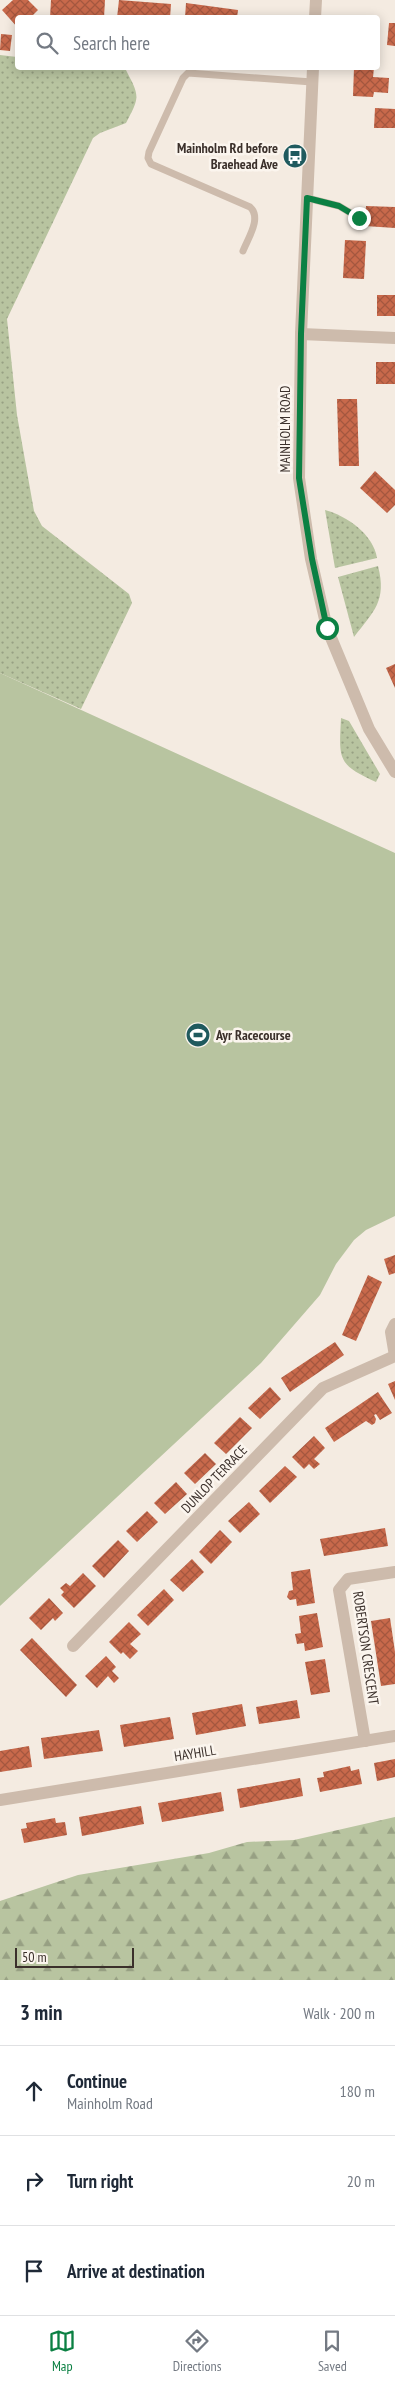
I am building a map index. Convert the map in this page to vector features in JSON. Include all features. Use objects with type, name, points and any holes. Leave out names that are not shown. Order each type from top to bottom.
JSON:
[{"type":"street","points":[[315,15],[316,0]]},
{"type":"street","name":"MAINHOLM ROAD","points":[[313,70],[301,334],[299,478],[312,559],[327,628],[369,729],[395,772]]},
{"type":"street","points":[[301,334],[395,338]]},
{"type":"street","name":"DUNLOP TERRACE","points":[[73,1646],[323,1388],[395,1356],[392,1332],[395,1324]]},
{"type":"street","name":"ROBERTSON CRESCENT","points":[[365,1742],[340,1590],[348,1579],[395,1572]]},
{"type":"street","name":"HAYHILL","points":[[0,1800],[395,1736]]},
{"type":"lane","points":[[243,251],[256,218],[255,211],[250,207],[152,164],[148,158],[149,152],[183,78],[188,73],[312,82]]},
{"type":"lane","points":[[307,198],[339,206],[359,218]]},
{"type":"green space","points":[[0,55],[15,57],[15,70],[126,70],[135,90],[136,101],[126,123],[100,133],[93,138],[7,319],[17,415],[34,511],[42,526],[129,594],[132,603],[81,709],[0,673]]},
{"type":"green space","points":[[325,510],[350,521],[358,527],[375,549],[377,558],[335,568]]},
{"type":"green space","points":[[378,566],[381,588],[380,597],[373,612],[354,637],[338,577]]},
{"type":"green space","name":"Ayr Racecourse","points":[[0,673],[395,853],[395,1216],[366,1230],[354,1240],[336,1264],[320,1295],[261,1363],[0,1606]]},
{"type":"green space","points":[[341,718],[349,721],[380,774],[376,782],[354,770],[343,759],[340,743]]},
{"type":"green space","points":[[395,1817],[395,1980],[0,1980],[0,1901],[78,1875],[209,1853],[247,1842],[294,1840]]},
{"type":"building","points":[[13,0],[28,0],[38,10],[33,15],[15,15],[15,25],[2,10]]},
{"type":"building","points":[[51,0],[105,0],[104,15],[50,15]]},
{"type":"building","points":[[119,0],[171,4],[170,15],[117,15]]},
{"type":"building","points":[[186,3],[238,10],[237,15],[185,15]]},
{"type":"building","points":[[389,23],[395,23],[395,46],[387,45]]},
{"type":"building","points":[[1,34],[12,35],[10,51],[0,50]]},
{"type":"building","points":[[354,70],[374,70],[373,77],[389,78],[388,93],[374,92],[373,97],[353,96]]},
{"type":"building","points":[[375,108],[395,109],[395,128],[374,128]]},
{"type":"building","points":[[366,206],[395,207],[395,228],[365,226]]},
{"type":"building","points":[[345,240],[366,241],[364,279],[343,278]]},
{"type":"building","points":[[377,295],[395,295],[395,316],[377,316]]},
{"type":"building","points":[[376,362],[395,362],[395,384],[376,384]]},
{"type":"building","points":[[337,399],[357,399],[359,466],[339,466]]},
{"type":"building","points":[[375,471],[395,490],[395,505],[387,513],[360,488]]},
{"type":"building","points":[[395,664],[395,688],[386,668]]},
{"type":"building","points":[[395,1255],[395,1273],[389,1275],[384,1259]]},
{"type":"building","points":[[368,1275],[382,1282],[356,1341],[342,1335]]},
{"type":"building","points":[[335,1342],[344,1355],[290,1392],[281,1378]]},
{"type":"building","points":[[395,1381],[395,1400],[388,1384]]},
{"type":"building","points":[[270,1387],[281,1399],[260,1419],[248,1408]]},
{"type":"building","points":[[378,1392],[392,1413],[380,1420],[376,1414],[374,1415],[375,1423],[372,1425],[366,1421],[334,1442],[325,1428]]},
{"type":"building","points":[[240,1417],[252,1428],[226,1454],[214,1443]]},
{"type":"building","points":[[314,1436],[325,1448],[314,1459],[320,1464],[314,1469],[309,1464],[304,1469],[292,1457]]},
{"type":"building","points":[[205,1453],[216,1464],[195,1484],[184,1473]]},
{"type":"building","points":[[285,1466],[297,1477],[270,1503],[259,1491]]},
{"type":"building","points":[[176,1482],[187,1494],[165,1514],[154,1503]]},
{"type":"building","points":[[249,1502],[260,1514],[240,1533],[228,1521]]},
{"type":"building","points":[[147,1511],[158,1522],[137,1542],[126,1531]]},
{"type":"building","points":[[385,1528],[388,1546],[324,1556],[320,1539]]},
{"type":"building","points":[[220,1530],[232,1542],[211,1564],[199,1552]]},
{"type":"building","points":[[118,1540],[129,1551],[104,1578],[92,1566]]},
{"type":"building","points":[[192,1559],[204,1572],[183,1592],[170,1580]]},
{"type":"building","points":[[310,1569],[315,1603],[297,1606],[296,1599],[290,1600],[287,1597],[289,1591],[293,1590],[291,1572]]},
{"type":"building","points":[[83,1573],[96,1586],[74,1608],[61,1595],[64,1592],[60,1588],[66,1583],[70,1586]]},
{"type":"building","points":[[164,1589],[174,1600],[148,1626],[137,1615]]},
{"type":"building","points":[[49,1598],[63,1613],[55,1621],[53,1618],[41,1630],[29,1618]]},
{"type":"building","points":[[317,1613],[323,1647],[305,1651],[304,1643],[297,1644],[295,1634],[301,1633],[299,1616]]},
{"type":"building","points":[[390,1618],[395,1652],[395,1684],[381,1686],[371,1621]]},
{"type":"building","points":[[129,1622],[141,1634],[130,1644],[138,1651],[130,1659],[123,1652],[121,1654],[109,1642]]},
{"type":"building","points":[[32,1638],[77,1685],[66,1697],[20,1650]]},
{"type":"building","points":[[106,1656],[116,1667],[112,1671],[119,1678],[114,1683],[108,1676],[97,1688],[85,1676]]},
{"type":"building","points":[[325,1659],[330,1692],[311,1695],[305,1662]]},
{"type":"building","points":[[297,1700],[300,1718],[259,1724],[256,1707]]},
{"type":"building","points":[[242,1704],[246,1726],[196,1735],[192,1713]]},
{"type":"building","points":[[170,1717],[174,1739],[124,1747],[120,1725]]},
{"type":"building","points":[[99,1730],[103,1751],[44,1759],[41,1738]]},
{"type":"building","points":[[29,1746],[32,1767],[0,1772],[0,1751]]},
{"type":"building","points":[[395,1759],[395,1777],[377,1781],[374,1763]]},
{"type":"building","points":[[350,1766],[351,1771],[359,1769],[362,1784],[320,1792],[317,1778],[324,1777],[323,1772]]},
{"type":"building","points":[[300,1778],[303,1796],[240,1808],[237,1789]]},
{"type":"building","points":[[221,1792],[224,1811],[162,1822],[158,1803]]},
{"type":"building","points":[[141,1806],[144,1824],[82,1836],[79,1817]]},
{"type":"building","points":[[55,1818],[56,1823],[65,1822],[67,1835],[24,1843],[21,1829],[27,1828],[26,1823]]},
{"type":"place","name":"Mainholm Rd before Braehead Ave","points":[[295,156]]},
{"type":"place","name":"Ayr Racecourse","points":[[198,1035]]},
{"type":"route","points":[[327,628],[312,559],[299,478],[301,334],[307,198],[339,206],[359,218]]}]
